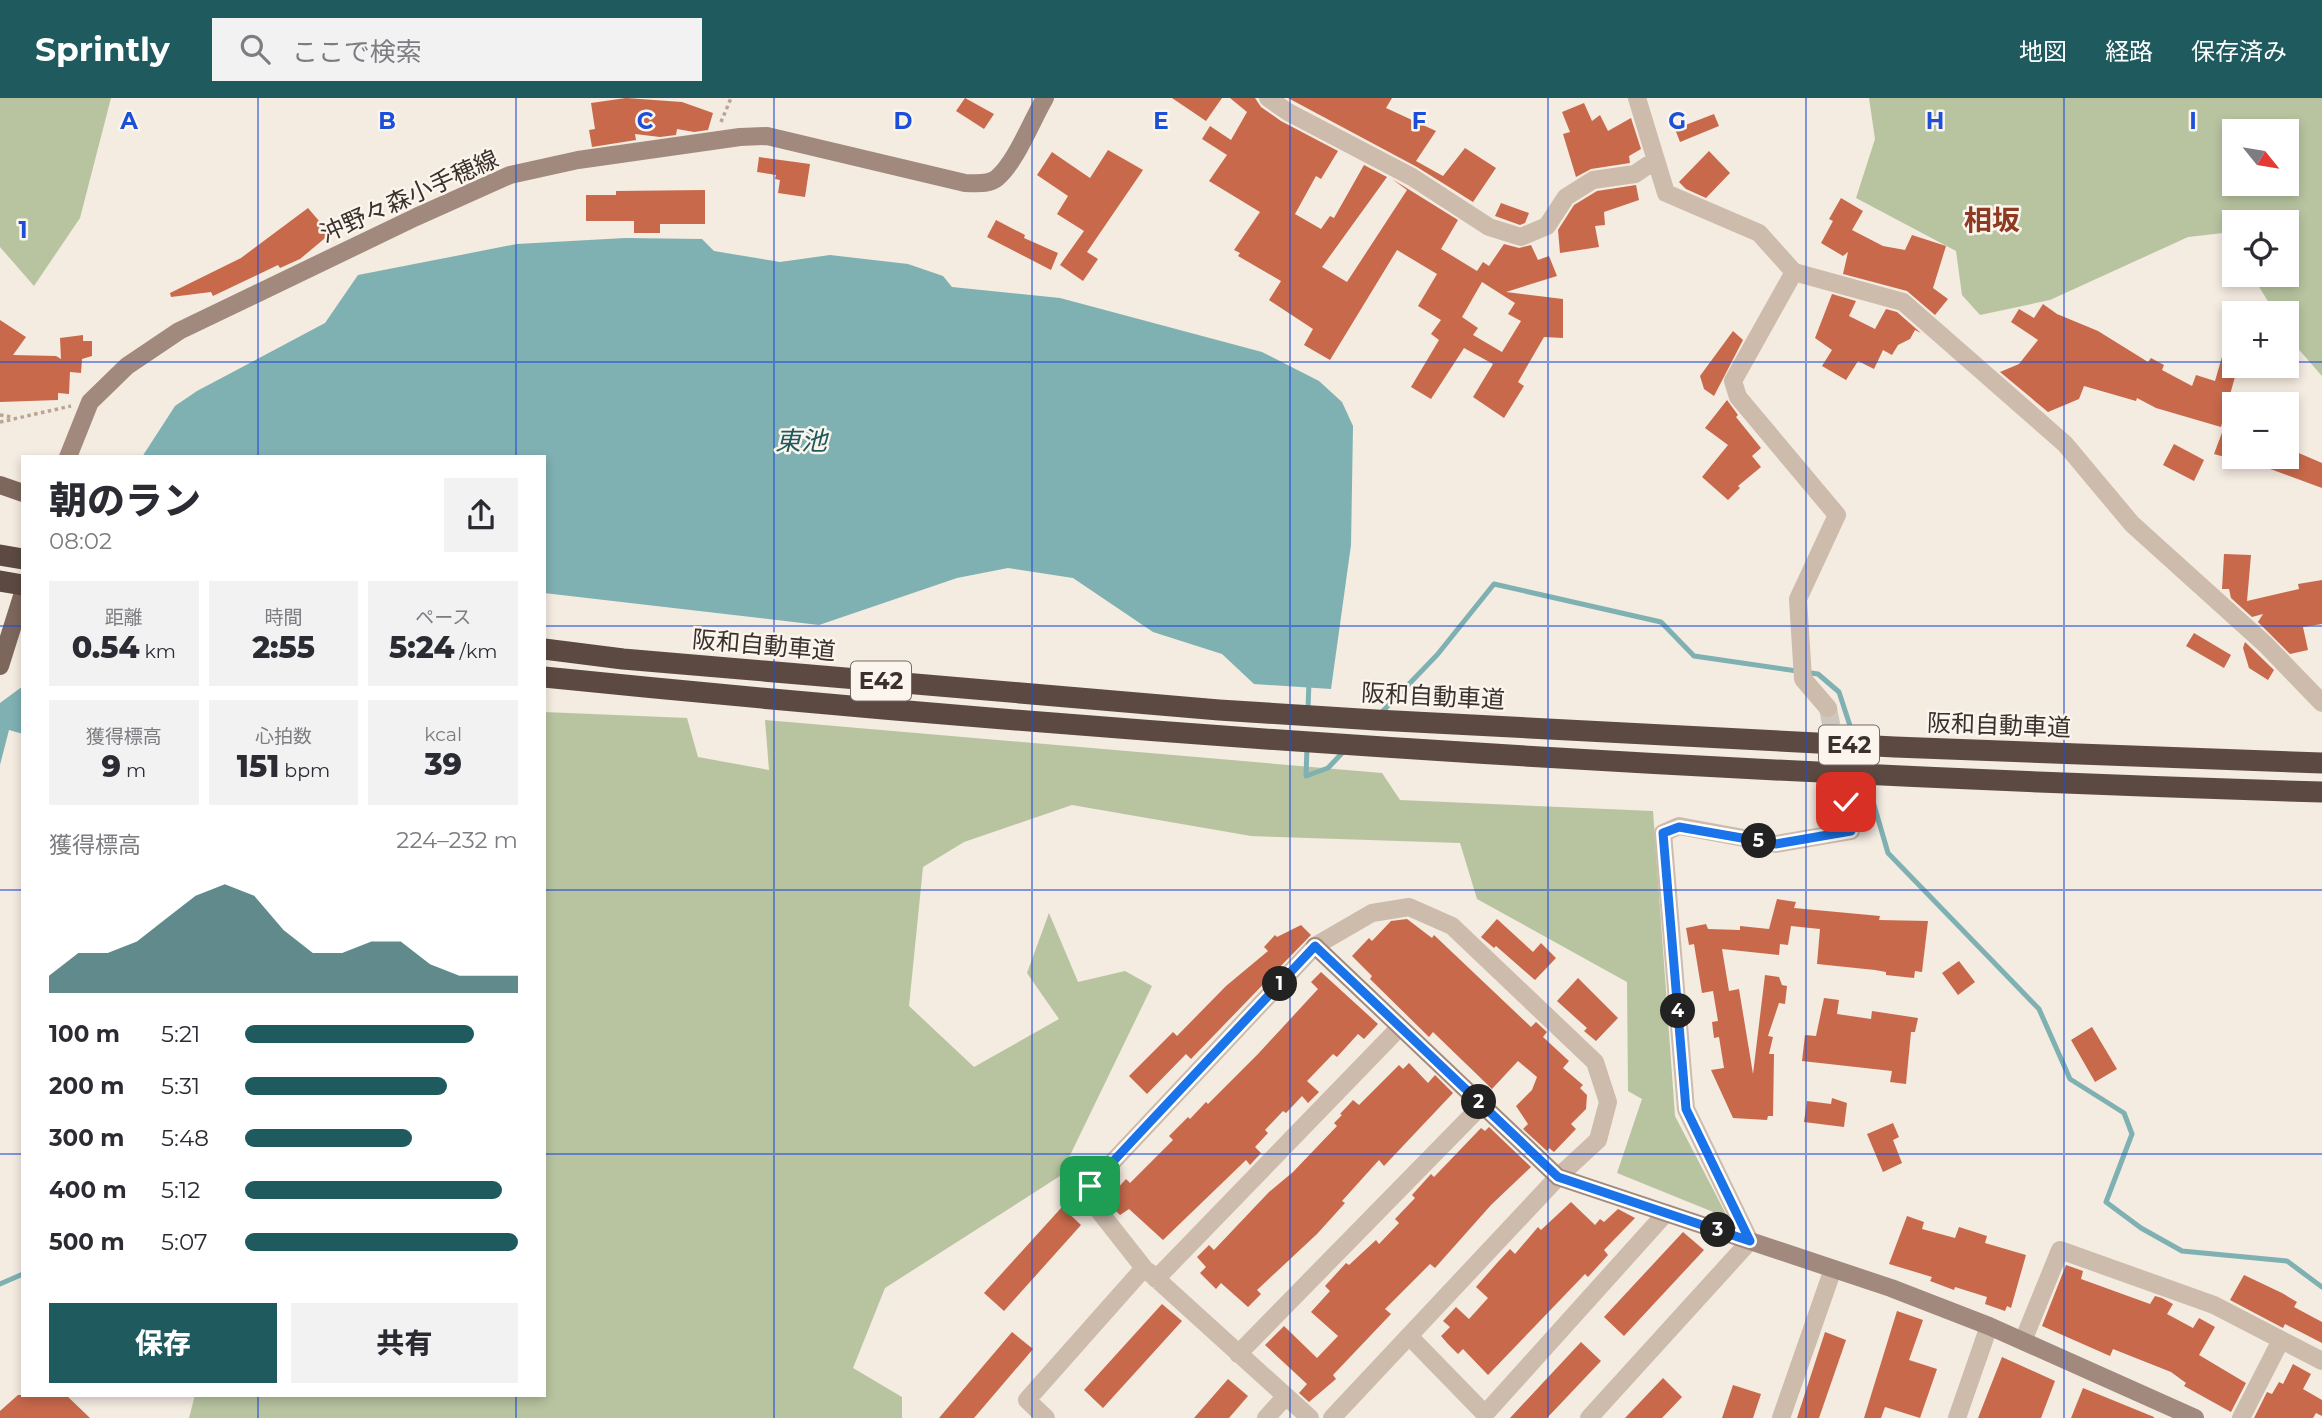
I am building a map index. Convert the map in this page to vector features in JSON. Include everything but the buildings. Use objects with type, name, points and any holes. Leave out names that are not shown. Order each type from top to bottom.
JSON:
[{"type":"highway","points":[[0,555],[21,559]]},
{"type":"highway","points":[[0,581],[21,586]]},
{"type":"highway","name":"阪和自動車道","points":[[546,649],[623,659],[1219,710],[1895,747],[2322,763]]},
{"type":"highway","name":"E42","points":[[546,677],[750,698],[1374,745],[1830,774],[2322,792]]},
{"type":"main road","name":"沖野々森小手穂線","points":[[69,455],[90,402],[127,366],[179,331],[510,175],[578,160],[740,137],[768,136],[965,183],[982,184],[996,180],[1008,165],[1045,98]]},
{"type":"main road","points":[[0,485],[21,491]]},
{"type":"main road","points":[[0,666],[21,599]]},
{"type":"main road","points":[[1315,946],[1558,1177],[1833,1269],[1989,1326],[2195,1418]]},
{"type":"street","points":[[1268,98],[1288,112],[1412,177],[1489,227],[1521,236],[1547,226],[1566,197],[1593,180],[1635,174],[1654,160]]},
{"type":"street","points":[[1637,98],[1666,193],[1759,233],[1794,272],[1903,302],[2065,444],[2133,524],[2266,644],[2322,703]]},
{"type":"street","points":[[1794,272],[1733,381],[1738,397],[1837,515],[1798,599],[1803,679],[1828,708]]},
{"type":"street","points":[[1589,1418],[1750,1241],[1686,1109],[1663,833],[1679,827],[1776,844],[1851,831],[1846,802]]},
{"type":"street","points":[[1310,1418],[1150,1273],[1092,1202],[1090,1186],[1315,946],[1372,913],[1409,908],[1452,926],[1595,1062],[1608,1102],[1598,1140],[1558,1177],[1332,1418]]},
{"type":"street","points":[[1046,1418],[1027,1400],[1150,1273],[1400,1027]]},
{"type":"street","points":[[1238,1354],[1482,1105]]},
{"type":"street","points":[[1409,1336],[1485,1414],[1665,1213]]},
{"type":"street","points":[[2023,1341],[2060,1250],[2214,1305],[2322,1361]]},
{"type":"street","points":[[1781,1418],[1833,1269]]},
{"type":"street","points":[[1957,1418],[1989,1326]]},
{"type":"street","points":[[2241,1418],[2281,1340]]},
{"type":"street","points":[[1266,1418],[1285,1397]]},
{"type":"path","points":[[0,422],[90,402]]},
{"type":"path","points":[[0,415],[14,418]]},
{"type":"green space","points":[[0,98],[111,98],[80,218],[34,286],[0,247]]},
{"type":"green space","points":[[1869,98],[2322,98],[2322,376],[2299,350],[2299,301],[2268,301],[2259,287],[2299,287],[2299,210],[2222,210],[2222,233],[2188,237],[2050,300],[1980,315],[1962,295],[1956,251],[1856,198],[1875,139]]},
{"type":"green space","points":[[546,712],[687,718],[698,757],[769,770],[765,720],[1382,773],[1400,800],[1653,811],[1675,1116],[1728,1218],[1617,1173],[1642,1099],[1628,1091],[1627,982],[1477,899],[1460,843],[1251,836],[1072,805],[964,842],[923,867],[909,1006],[974,1067],[1059,1019],[1027,973],[1049,913],[1078,982],[1125,971],[1152,986],[1060,1176],[885,1288],[853,1368],[902,1397],[902,1418],[189,1418],[194,1397],[546,1397]]},
{"type":"water","name":"東池","points":[[625,238],[702,239],[714,251],[780,262],[830,255],[908,264],[943,276],[952,287],[1060,298],[1262,352],[1319,381],[1342,402],[1353,426],[1351,545],[1331,689],[1254,684],[1222,654],[1153,632],[1073,578],[1008,568],[957,578],[819,625],[546,593],[546,455],[143,455],[175,406],[197,391],[325,323],[358,275],[517,244]]},
{"type":"water","points":[[21,687],[21,733],[9,730],[0,765],[0,703]]},
{"type":"waterway","points":[[1381,713],[1437,655],[1494,584],[1661,622],[1694,656],[1818,674],[1839,692],[1854,738]]},
{"type":"waterway","points":[[1308,709],[1309,681]]},
{"type":"waterway","points":[[1307,747],[1306,776],[1328,768],[1345,750]]},
{"type":"waterway","points":[[1867,781],[1888,853],[2039,1009],[2070,1079],[2124,1113],[2132,1134],[2106,1202],[2141,1228],[2182,1251],[2287,1261],[2322,1287]]},
{"type":"waterway","points":[[0,1284],[21,1275]]},
{"type":"tunnel","points":[[1828,708],[1846,802]]},
{"type":"district","name":"相坂","points":[[1992,220]]},
{"type":"route","points":[[1090,1186],[1315,946],[1558,1177],[1750,1241],[1686,1109],[1663,833],[1679,827],[1776,844],[1851,831],[1846,802]]}]
